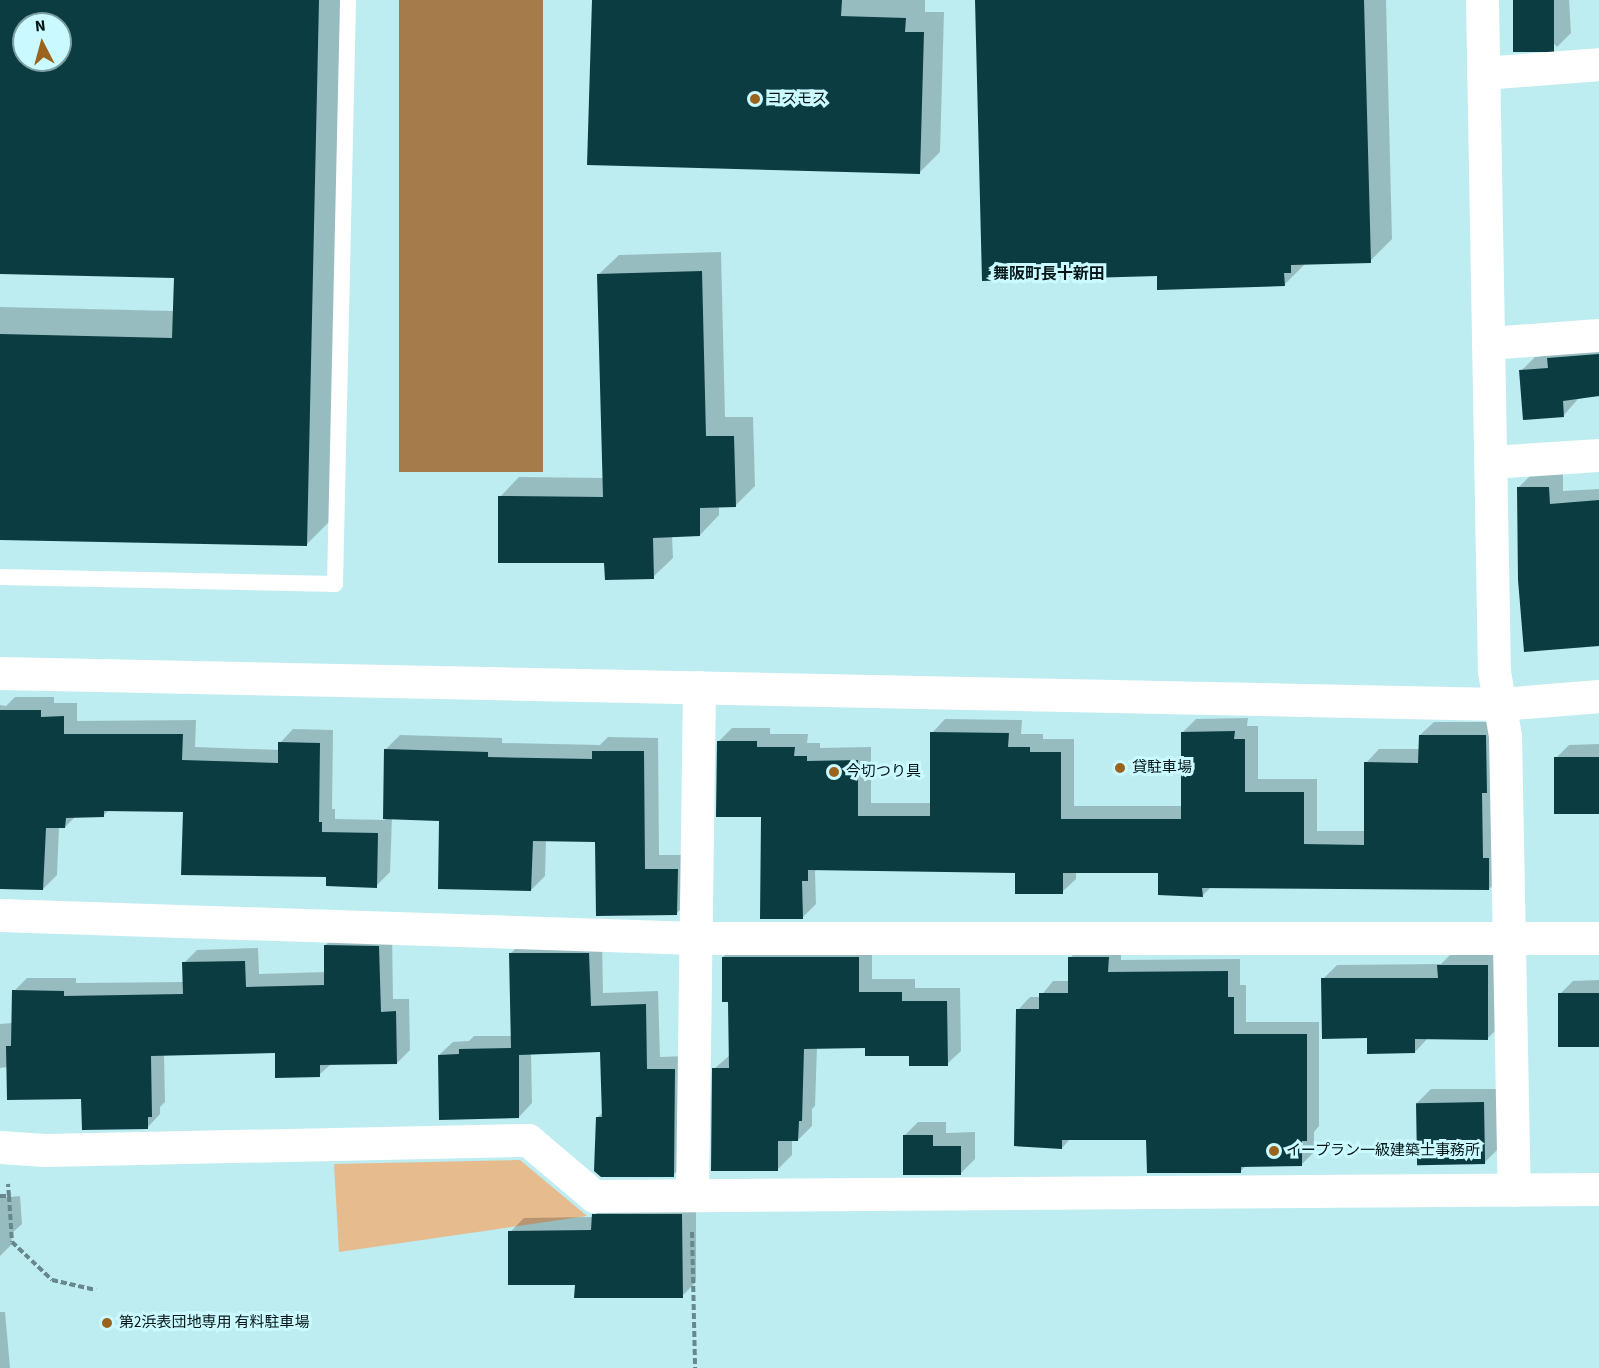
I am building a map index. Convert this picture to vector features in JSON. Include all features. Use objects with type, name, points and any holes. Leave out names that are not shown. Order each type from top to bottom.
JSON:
[{"type":"street","points":[[1482,0],[1494,671],[1505,736],[1514,1190]]},
{"type":"street","points":[[1484,73],[1599,64]]},
{"type":"street","points":[[1488,344],[1599,335]]},
{"type":"street","points":[[1491,462],[1599,455]]},
{"type":"street","points":[[0,673],[1500,704],[1599,696]]},
{"type":"street","points":[[692,1195],[699,687]]},
{"type":"street","points":[[0,915],[696,938],[1599,938]]},
{"type":"street","points":[[0,1147],[45,1150],[528,1140],[594,1196],[1599,1189]]},
{"type":"lane","points":[[0,577],[335,584],[348,0]]},
{"type":"path","points":[[692,1195],[694,1368]]},
{"type":"path","points":[[9,1196],[12,1242],[52,1280],[96,1290]]},
{"type":"shaded area","points":[[399,0],[543,0],[543,472],[399,472]]},
{"type":"shaded area","points":[[520,1160],[587,1216],[339,1252],[334,1164]]},
{"type":"building","points":[[0,0],[319,0],[307,546],[0,540],[0,334],[172,338],[174,278],[0,274]]},
{"type":"building","name":"コスモス","points":[[592,0],[842,0],[841,16],[906,18],[905,32],[924,32],[920,174],[587,165]]},
{"type":"building","points":[[975,0],[1364,0],[1371,263],[1291,265],[1291,273],[1284,273],[1285,286],[1157,290],[1157,276],[982,281]]},
{"type":"building","points":[[1513,0],[1554,0],[1554,52],[1513,52]]},
{"type":"building","points":[[702,271],[706,436],[734,436],[736,507],[700,508],[700,536],[653,538],[654,579],[605,580],[604,563],[498,563],[498,496],[603,497],[597,274]]},
{"type":"building","points":[[1599,354],[1599,396],[1563,401],[1564,417],[1523,420],[1519,370],[1548,368],[1547,358]]},
{"type":"building","points":[[1517,487],[1549,487],[1550,504],[1599,500],[1599,646],[1524,652],[1518,580]]},
{"type":"building","points":[[0,710],[41,710],[41,717],[64,716],[64,734],[183,734],[182,760],[278,763],[278,742],[320,743],[319,822],[322,822],[322,832],[378,833],[377,888],[326,886],[326,877],[181,875],[183,812],[104,811],[104,817],[66,818],[65,828],[46,828],[43,890],[0,889]]},
{"type":"building","points":[[1235,731],[1234,739],[1245,739],[1245,792],[1304,792],[1304,844],[1364,845],[1364,762],[1418,763],[1419,735],[1486,735],[1487,793],[1482,793],[1483,858],[1489,858],[1489,890],[1202,888],[1203,897],[1158,895],[1158,873],[1063,873],[1063,894],[1015,894],[1015,873],[808,870],[808,881],[802,881],[803,919],[760,919],[761,817],[716,817],[717,741],[757,741],[757,747],[795,747],[794,756],[807,756],[807,761],[858,760],[858,816],[930,816],[930,732],[1009,733],[1008,747],[1030,747],[1030,752],[1061,752],[1061,819],[1181,819],[1181,732]]},
{"type":"building","points":[[384,749],[488,752],[488,757],[592,759],[592,751],[644,751],[645,869],[678,869],[677,915],[596,916],[595,842],[533,841],[531,891],[438,889],[439,821],[383,819]]},
{"type":"building","points":[[1554,757],[1599,757],[1599,814],[1554,814]]},
{"type":"building","points":[[324,945],[379,946],[381,1012],[396,1011],[397,1064],[320,1065],[320,1077],[275,1078],[275,1053],[151,1056],[152,1117],[148,1117],[148,1129],[82,1130],[81,1099],[7,1100],[6,1046],[11,1046],[12,990],[64,991],[64,996],[183,994],[182,962],[245,961],[246,987],[324,985]]},
{"type":"building","points":[[509,953],[589,953],[591,1006],[646,1004],[647,1069],[675,1069],[674,1177],[601,1177],[594,1171],[596,1117],[602,1117],[600,1052],[519,1055],[519,1118],[439,1120],[438,1055],[459,1054],[459,1049],[511,1048]]},
{"type":"building","points":[[722,957],[859,957],[859,992],[902,992],[902,1001],[947,1001],[948,1066],[909,1066],[909,1056],[865,1056],[865,1048],[804,1049],[802,1121],[799,1121],[798,1141],[778,1141],[778,1171],[711,1171],[712,1068],[729,1068],[728,1002],[722,1002]]},
{"type":"building","points":[[1068,957],[1109,957],[1108,972],[1228,971],[1228,997],[1234,997],[1234,1034],[1307,1034],[1307,1141],[1302,1141],[1302,1166],[1241,1167],[1241,1173],[1147,1173],[1146,1140],[1062,1140],[1062,1149],[1014,1146],[1016,1009],[1039,1009],[1039,993],[1068,993]]},
{"type":"building","points":[[1437,965],[1488,965],[1488,1040],[1415,1039],[1415,1053],[1367,1054],[1367,1038],[1322,1039],[1321,978],[1438,978]]},
{"type":"building","points":[[1558,993],[1599,993],[1599,1047],[1558,1047]]},
{"type":"building","points":[[1484,1102],[1485,1164],[1417,1165],[1416,1103]]},
{"type":"building","points":[[903,1135],[933,1135],[933,1146],[961,1146],[961,1175],[903,1175]]},
{"type":"building","points":[[592,1214],[682,1214],[683,1298],[574,1298],[575,1285],[508,1285],[508,1231],[591,1230]]},
{"type":"place","name":"コスモス","points":[[755,99]]},
{"type":"place","name":"貸駐車場","points":[[1120,768]]},
{"type":"place","name":"今切つり具","points":[[834,772]]},
{"type":"place","name":"イープラン一級建築士事務所","points":[[1274,1151]]},
{"type":"place","name":"第2浜表団地専用 有料駐車場","points":[[107,1323]]},
{"type":"district","name":"舞阪町長十新田","points":[[1049,274]]}]
